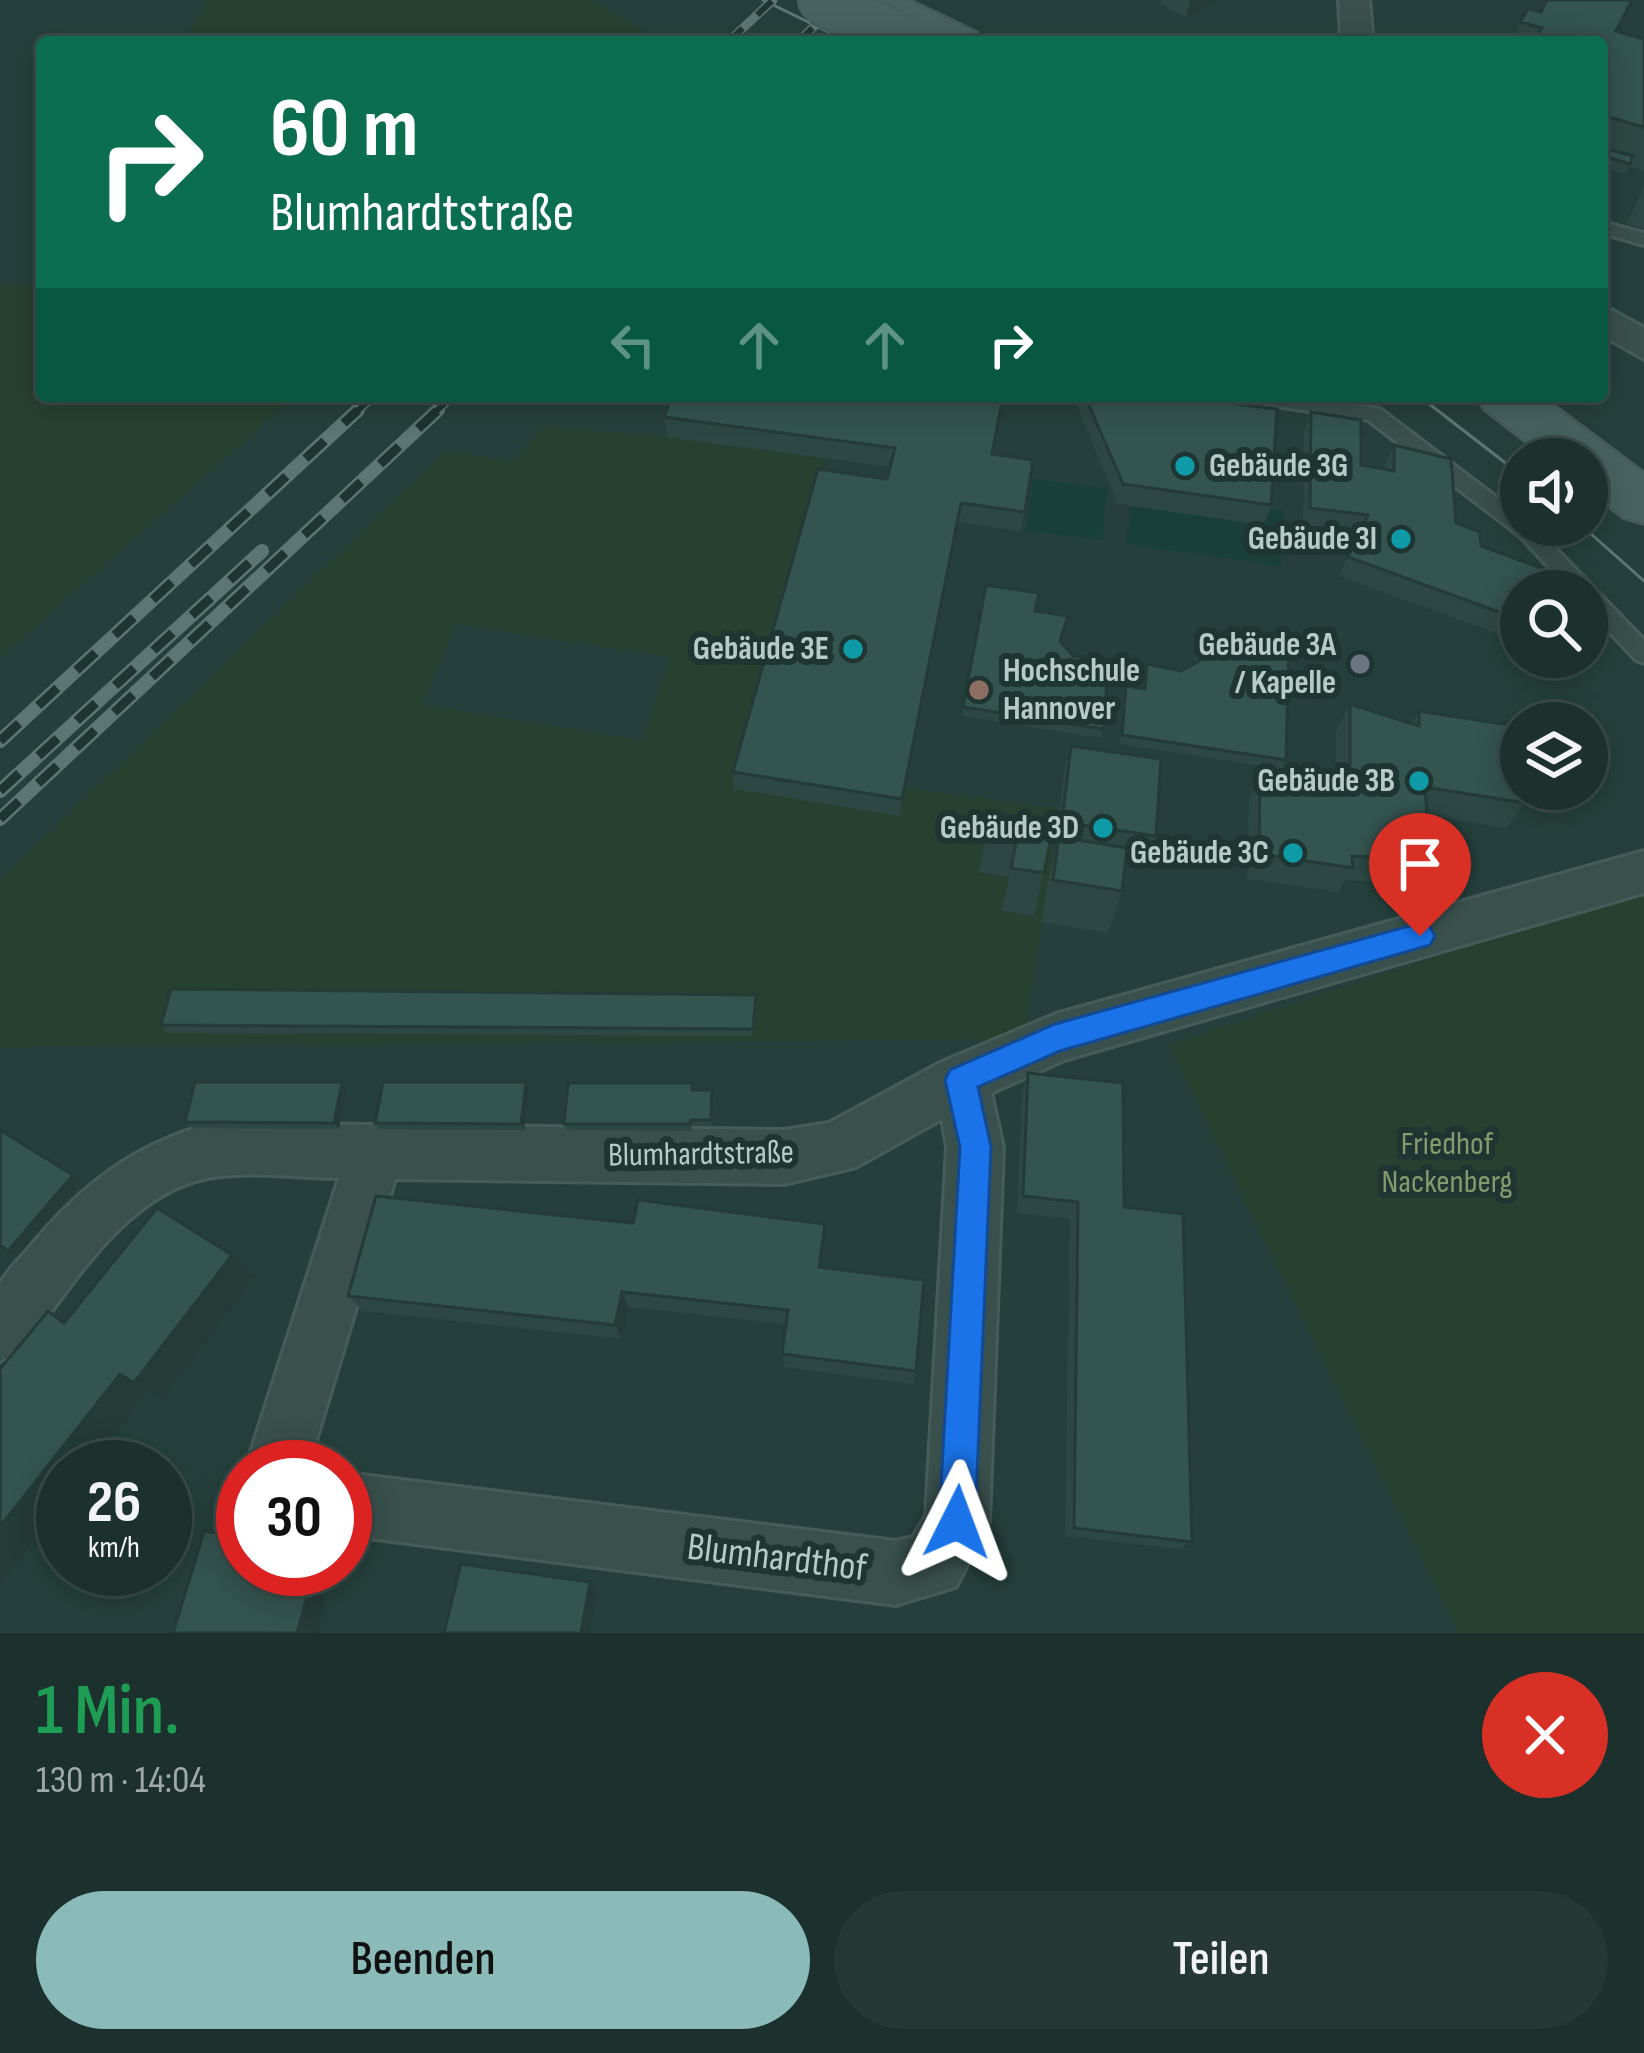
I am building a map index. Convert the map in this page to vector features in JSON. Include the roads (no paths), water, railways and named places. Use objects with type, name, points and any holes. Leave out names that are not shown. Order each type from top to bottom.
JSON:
[{"type":"main road","points":[[821,0],[926,36]]},
{"type":"main road","points":[[874,0],[932,36]]},
{"type":"main road","points":[[1512,402],[1644,502]]},
{"type":"main road","points":[[1583,402],[1644,447]]},
{"type":"street","points":[[1354,0],[1357,36]]},
{"type":"street","points":[[1608,321],[1644,346]]},
{"type":"street","name":"Blumhardtstraße","points":[[0,1331],[104,1207],[152,1166],[176,1156],[212,1150],[784,1157],[836,1148],[961,1080],[1055,1038],[1644,872]]},
{"type":"street","name":"Blumhardthof","points":[[372,1507],[896,1573],[933,1564],[957,1522],[975,1147],[961,1080]]},
{"type":"street","points":[[285,1440],[375,1152]]},
{"type":"lane","points":[[1608,229],[1644,239]]},
{"type":"lane","points":[[1295,402],[1373,414],[1527,531],[1565,570]]},
{"type":"lane","points":[[1608,616],[1644,654]]},
{"type":"tram line","points":[[763,0],[837,36]]},
{"type":"tram line","points":[[1427,402],[1500,459]]},
{"type":"tram line","points":[[1605,546],[1644,581]]},
{"type":"railway","points":[[734,36],[773,0]]},
{"type":"railway","points":[[804,36],[841,0]]},
{"type":"railway","points":[[355,413],[367,402]]},
{"type":"railway","points":[[434,413],[446,402]]},
{"type":"railway","points":[[0,741],[358,410]]},
{"type":"railway","points":[[0,819],[438,410]]},
{"type":"railway","points":[[0,791],[262,551]]},
{"type":"place","name":"Gebäude 3G","points":[[1185,466]]},
{"type":"place","name":"Gebäude 3I","points":[[1401,539]]},
{"type":"place","name":"Gebäude 3E","points":[[853,649]]},
{"type":"place","name":"Gebäude 3A / Kapelle","points":[[1360,664]]},
{"type":"place","name":"Hochschule Hannover","points":[[979,690]]},
{"type":"place","name":"Gebäude 3B","points":[[1419,781]]},
{"type":"place","name":"Gebäude 3D","points":[[1103,828]]},
{"type":"place","name":"Gebäude 3C","points":[[1293,853]]},
{"type":"park label","name":"Friedhof Nackenberg","points":[[1447,1163]]}]
